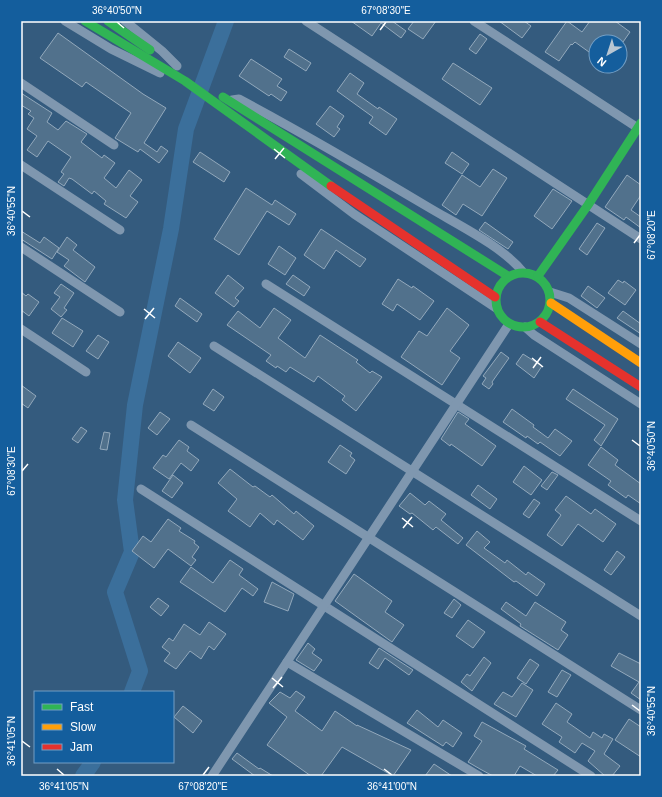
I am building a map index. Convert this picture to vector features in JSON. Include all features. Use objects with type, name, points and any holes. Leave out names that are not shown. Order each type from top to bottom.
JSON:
[{"type":"main road","points":[[85,21],[174,69]]},
{"type":"main road","points":[[108,21],[174,69],[212,94],[230,101],[508,276]]},
{"type":"main road","points":[[212,94],[230,113],[308,171],[495,298]]},
{"type":"main road","points":[[538,276],[640,127]]},
{"type":"main road","points":[[523,272],[538,276],[545,283],[550,292],[551,303],[547,313],[540,322],[525,327],[509,324],[501,317],[496,308],[495,298],[499,285],[508,276],[523,272]]},
{"type":"main road","points":[[551,303],[641,363]]},
{"type":"main road","points":[[540,322],[641,387]]},
{"type":"street","points":[[65,21],[111,49],[166,76],[174,69],[162,51],[125,21]]},
{"type":"street","points":[[306,21],[641,239]]},
{"type":"street","points":[[474,21],[640,127]]},
{"type":"street","points":[[21,84],[114,145]]},
{"type":"street","points":[[230,101],[238,99],[295,129],[380,178],[513,260],[523,272]]},
{"type":"street","points":[[230,113],[233,123],[354,214],[496,308]]},
{"type":"street","points":[[21,165],[120,230]]},
{"type":"street","points":[[21,247],[120,312]]},
{"type":"street","points":[[266,284],[641,521]]},
{"type":"street","points":[[550,292],[569,298],[641,344]]},
{"type":"street","points":[[212,776],[509,324]]},
{"type":"street","points":[[525,327],[534,335],[641,404]]},
{"type":"street","points":[[21,329],[86,372]]},
{"type":"street","points":[[214,346],[641,616]]},
{"type":"street","points":[[191,425],[641,710]]},
{"type":"street","points":[[141,489],[591,776]]},
{"type":"street","points":[[287,662],[479,776]]},
{"type":"building","points":[[351,21],[392,21],[406,31],[401,38],[381,23],[372,36]]},
{"type":"building","points":[[414,21],[436,21],[423,39],[408,29]]},
{"type":"building","points":[[499,21],[524,21],[531,26],[522,38]]},
{"type":"building","points":[[567,21],[582,32],[590,21],[615,21],[630,32],[628,35],[588,34],[588,51],[575,42],[572,45],[571,44],[559,61],[545,52]]},
{"type":"building","points":[[58,33],[143,94],[166,108],[144,143],[157,152],[161,146],[168,151],[159,163],[140,149],[138,152],[115,138],[131,113],[86,82],[82,87],[40,58]]},
{"type":"building","points":[[480,34],[487,39],[476,54],[469,49]]},
{"type":"building","points":[[289,49],[311,63],[306,71],[284,57]]},
{"type":"building","points":[[251,59],[282,79],[277,86],[287,92],[281,101],[271,94],[269,96],[239,76]]},
{"type":"building","points":[[453,63],[492,88],[480,105],[442,79]]},
{"type":"building","points":[[350,73],[364,83],[357,94],[378,109],[379,107],[397,119],[386,135],[369,123],[373,117],[337,91]]},
{"type":"building","points":[[21,93],[52,113],[47,122],[58,130],[66,121],[87,134],[81,142],[102,158],[104,155],[115,163],[104,178],[116,188],[129,170],[142,180],[130,196],[138,202],[126,218],[104,204],[106,201],[94,191],[92,194],[72,179],[69,178],[64,186],[58,182],[64,174],[61,172],[71,157],[48,141],[37,157],[27,150],[37,136],[27,129],[34,118],[28,114],[31,111],[21,105]]},
{"type":"building","points":[[330,106],[344,116],[337,127],[340,129],[334,137],[316,124]]},
{"type":"building","points":[[200,152],[230,172],[224,182],[193,162]]},
{"type":"building","points":[[452,152],[469,164],[462,174],[445,163]]},
{"type":"building","points":[[493,169],[507,178],[482,216],[463,204],[456,215],[442,205],[462,175],[480,187]]},
{"type":"building","points":[[627,175],[641,185],[641,195],[631,210],[641,217],[641,228],[626,217],[624,220],[605,207]]},
{"type":"building","points":[[246,188],[272,205],[275,200],[296,214],[289,225],[267,211],[239,255],[214,239]]},
{"type":"building","points":[[553,189],[572,201],[552,229],[534,216]]},
{"type":"building","points":[[485,222],[513,242],[508,249],[479,230]]},
{"type":"building","points":[[597,223],[605,228],[587,255],[579,249]]},
{"type":"building","points":[[321,229],[366,259],[360,267],[336,250],[324,269],[304,255]]},
{"type":"building","points":[[21,231],[40,243],[44,237],[59,248],[52,259],[21,239]]},
{"type":"building","points":[[67,237],[77,245],[73,250],[95,267],[85,282],[64,266],[69,260],[57,252]]},
{"type":"building","points":[[279,246],[296,258],[285,275],[268,264]]},
{"type":"building","points":[[228,275],[244,288],[235,298],[239,301],[234,307],[215,293]]},
{"type":"building","points":[[293,275],[310,287],[304,296],[286,284]]},
{"type":"building","points":[[398,279],[412,288],[413,286],[434,301],[420,320],[397,304],[393,311],[382,304]]},
{"type":"building","points":[[618,280],[623,283],[624,281],[636,290],[625,305],[608,293]]},
{"type":"building","points":[[61,284],[74,293],[64,308],[67,310],[61,317],[51,309],[60,297],[54,293]]},
{"type":"building","points":[[588,286],[605,298],[597,308],[581,296]]},
{"type":"building","points":[[21,292],[26,296],[28,294],[39,302],[29,316],[21,310]]},
{"type":"building","points":[[180,298],[202,314],[197,322],[175,306]]},
{"type":"building","points":[[274,308],[291,320],[278,338],[305,358],[320,335],[358,360],[356,362],[370,373],[372,371],[382,377],[356,411],[342,400],[345,396],[318,376],[314,382],[290,367],[286,372],[277,366],[276,368],[266,361],[271,355],[227,325],[238,311],[260,328]]},
{"type":"building","points":[[447,308],[469,325],[450,351],[460,358],[442,385],[401,357],[419,331],[427,336]]},
{"type":"building","points":[[623,311],[641,324],[641,334],[617,318]]},
{"type":"building","points":[[62,318],[83,331],[73,347],[52,333]]},
{"type":"building","points":[[98,335],[109,342],[98,359],[86,351]]},
{"type":"building","points":[[178,342],[201,358],[190,373],[168,356]]},
{"type":"building","points":[[501,352],[509,358],[492,382],[493,384],[489,389],[482,384],[486,378],[483,376]]},
{"type":"building","points":[[523,354],[542,366],[534,378],[516,364]]},
{"type":"building","points":[[21,385],[36,396],[28,408],[21,403]]},
{"type":"building","points":[[213,389],[224,397],[214,411],[203,404]]},
{"type":"building","points":[[573,389],[618,419],[601,446],[594,440],[605,425],[566,399]]},
{"type":"building","points":[[512,409],[534,425],[533,427],[548,438],[555,429],[572,441],[560,456],[540,442],[538,444],[527,436],[526,438],[503,422]]},
{"type":"building","points":[[160,412],[170,419],[157,435],[148,428]]},
{"type":"building","points":[[458,412],[469,419],[465,424],[496,446],[482,466],[451,444],[450,446],[441,439]]},
{"type":"building","points":[[81,427],[87,431],[78,443],[72,439]]},
{"type":"building","points":[[104,432],[110,433],[107,450],[100,449]]},
{"type":"building","points":[[179,440],[189,447],[187,451],[199,460],[191,471],[181,463],[169,479],[153,468],[163,455],[166,457]]},
{"type":"building","points":[[340,445],[352,453],[350,456],[355,460],[346,474],[328,462]]},
{"type":"building","points":[[601,447],[618,460],[615,465],[641,484],[641,504],[628,495],[626,498],[608,485],[611,481],[588,465]]},
{"type":"building","points":[[524,466],[542,480],[531,495],[513,482]]},
{"type":"building","points":[[230,469],[253,487],[255,486],[270,497],[272,495],[294,514],[296,511],[314,526],[303,540],[277,520],[274,525],[260,513],[250,527],[228,511],[237,499],[218,483]]},
{"type":"building","points":[[552,472],[558,475],[547,490],[541,486]]},
{"type":"building","points":[[173,475],[183,483],[172,498],[162,491]]},
{"type":"building","points":[[478,485],[497,499],[490,509],[471,495]]},
{"type":"building","points":[[410,493],[425,505],[429,501],[446,514],[441,520],[463,538],[458,544],[436,527],[433,530],[412,513],[410,514],[399,506]]},
{"type":"building","points":[[566,496],[591,514],[595,509],[616,524],[603,542],[578,524],[562,546],[547,535],[561,515],[555,510]]},
{"type":"building","points":[[534,499],[540,503],[529,518],[523,514]]},
{"type":"building","points":[[168,519],[181,528],[179,531],[195,541],[194,543],[199,547],[192,557],[196,560],[191,566],[168,549],[154,568],[132,551],[143,536],[151,542]]},
{"type":"building","points":[[477,531],[490,542],[484,548],[505,563],[507,560],[526,575],[528,572],[545,584],[537,596],[516,581],[514,582],[466,545]]},
{"type":"building","points":[[617,551],[625,557],[611,575],[604,570]]},
{"type":"building","points":[[230,560],[243,569],[239,575],[258,589],[253,596],[242,588],[225,612],[180,582],[191,567],[213,583]]},
{"type":"building","points":[[354,574],[392,601],[385,612],[404,625],[392,642],[335,601]]},
{"type":"building","points":[[272,582],[294,594],[288,611],[264,602]]},
{"type":"building","points":[[158,598],[169,606],[161,616],[150,607]]},
{"type":"building","points":[[454,599],[461,605],[452,618],[444,613]]},
{"type":"building","points":[[506,602],[526,616],[535,602],[566,622],[561,630],[568,635],[558,650],[520,626],[521,624],[501,609]]},
{"type":"building","points":[[468,620],[485,632],[473,648],[456,636]]},
{"type":"building","points":[[209,622],[226,634],[214,650],[209,646],[201,659],[190,651],[176,669],[164,661],[170,653],[162,647],[169,638],[173,641],[184,624],[200,635]]},
{"type":"building","points":[[308,643],[315,649],[312,653],[322,660],[314,671],[296,660]]},
{"type":"building","points":[[379,648],[413,670],[409,675],[385,658],[378,669],[369,663]]},
{"type":"building","points":[[619,653],[641,664],[641,700],[631,693],[639,682],[611,666]]},
{"type":"building","points":[[484,657],[491,663],[472,691],[461,682],[467,674],[470,676]]},
{"type":"building","points":[[530,659],[539,665],[526,684],[517,678]]},
{"type":"building","points":[[562,670],[571,675],[557,697],[548,692]]},
{"type":"building","points":[[522,683],[533,690],[516,717],[494,704],[503,692],[512,697]]},
{"type":"building","points":[[296,691],[305,697],[295,711],[322,731],[335,711],[357,726],[411,750],[393,776],[342,747],[321,776],[311,776],[267,745],[287,717],[269,703],[280,692],[290,698]]},
{"type":"building","points":[[556,703],[572,714],[567,722],[590,738],[593,732],[602,738],[604,734],[613,739],[604,754],[620,766],[612,776],[605,776],[588,761],[595,751],[582,743],[575,753],[559,742],[562,737],[542,724]]},
{"type":"building","points":[[183,706],[202,721],[193,733],[174,717]]},
{"type":"building","points":[[417,710],[438,727],[443,720],[462,733],[453,747],[446,742],[443,746],[407,723]]},
{"type":"building","points":[[629,719],[641,727],[641,757],[615,740]]},
{"type":"building","points":[[482,722],[526,746],[524,749],[558,770],[553,776],[537,776],[520,766],[514,776],[493,776],[468,762],[482,741],[474,736]]},
{"type":"building","points":[[237,753],[259,769],[260,768],[273,776],[255,776],[232,759]]},
{"type":"building","points":[[434,764],[452,776],[425,776]]},
{"type":"waterway","points":[[132,691],[140,671],[115,592],[132,552],[125,500],[135,405],[171,229],[186,129],[226,21]]},
{"type":"waterway","points":[[83,776],[92,763]]},
{"type":"traffic: fast","points":[[85,21],[185,81],[331,186]]},
{"type":"traffic: fast","points":[[108,21],[150,50]]},
{"type":"traffic: fast","points":[[223,97],[508,276]]},
{"type":"traffic: fast","points":[[538,276],[588,205],[641,123]]},
{"type":"traffic: fast","points":[[518,273],[528,273],[538,277],[546,285],[550,295],[550,300],[550,305],[546,315],[538,323],[528,327],[518,327],[508,323],[500,315],[496,305],[496,295],[500,285],[508,277],[518,273]]},
{"type":"traffic: slow","points":[[551,303],[641,363]]},
{"type":"traffic: jam","points":[[331,186],[495,297]]},
{"type":"traffic: jam","points":[[540,322],[641,387]]}]
